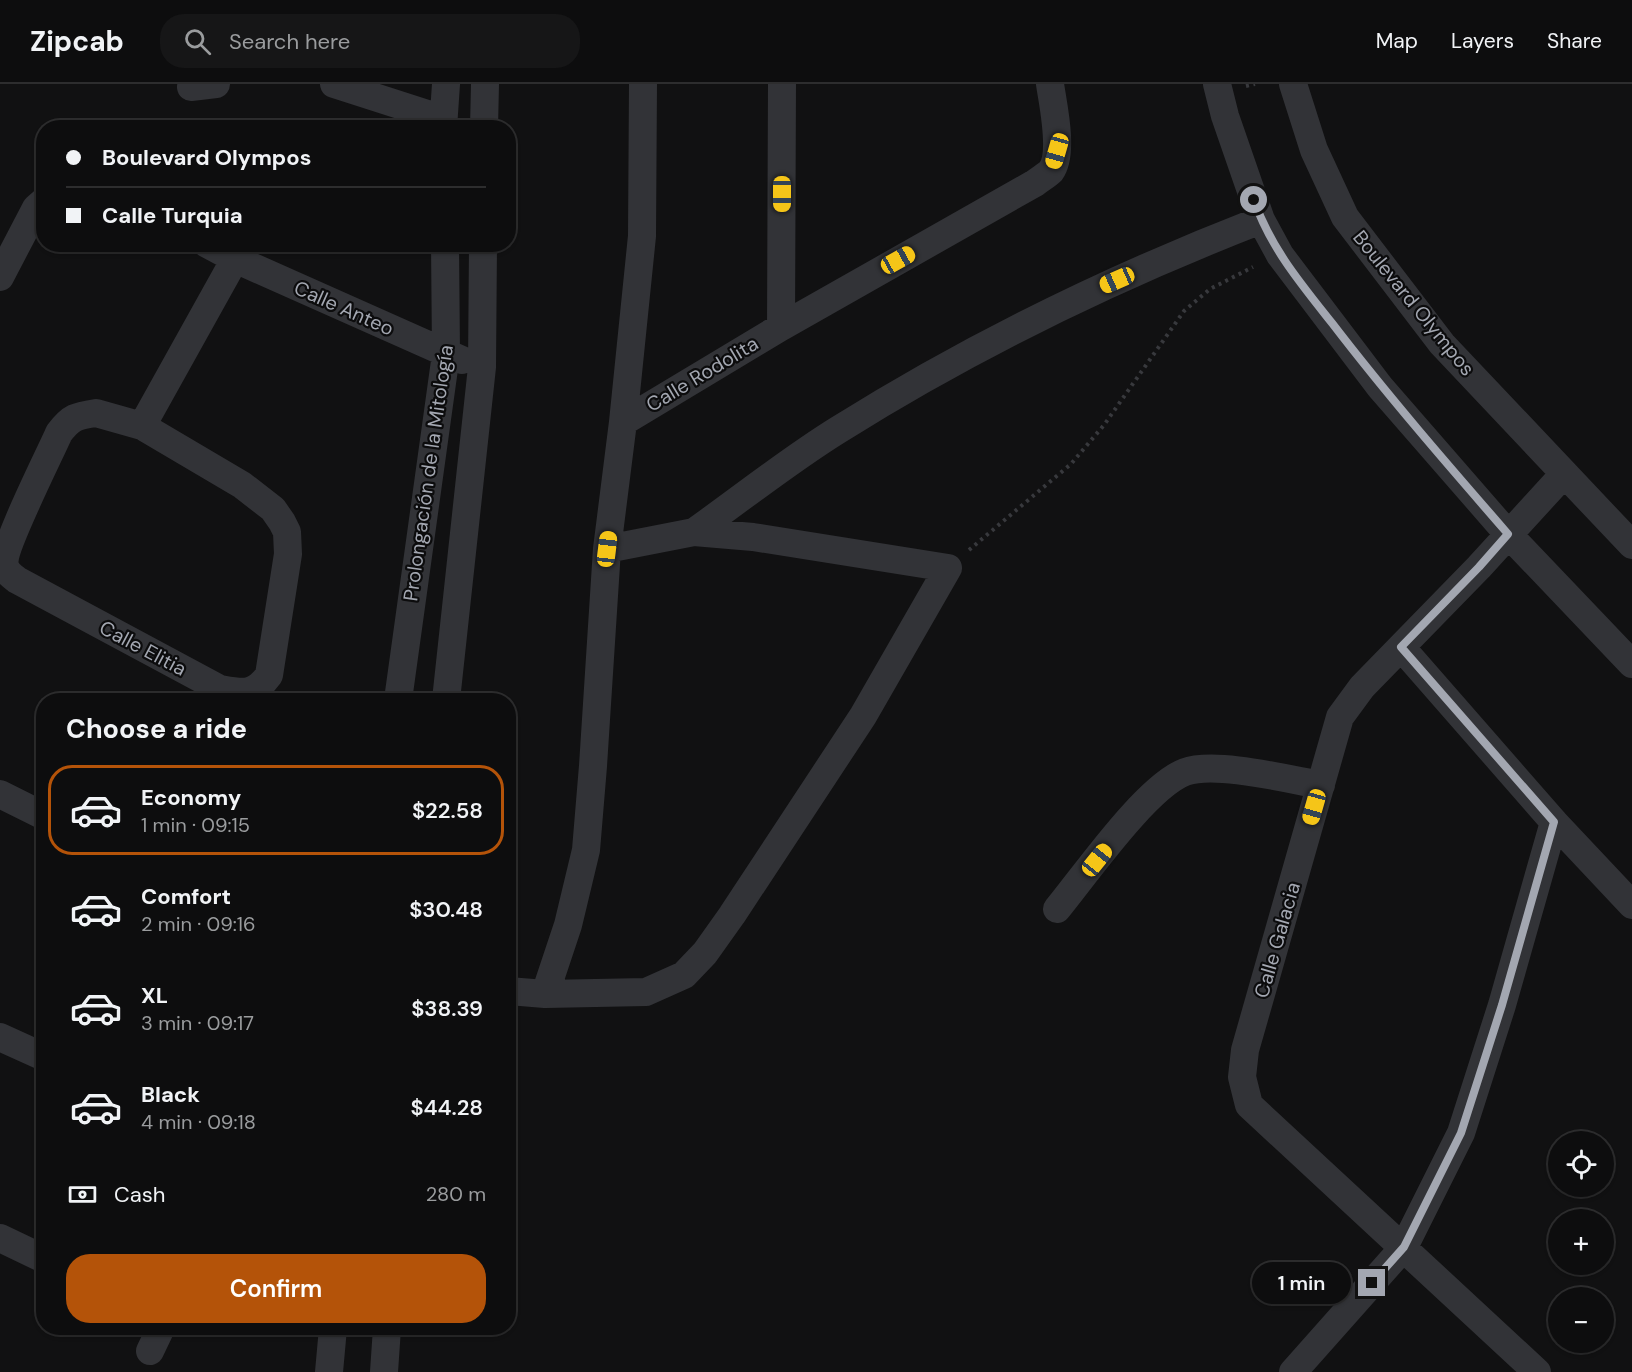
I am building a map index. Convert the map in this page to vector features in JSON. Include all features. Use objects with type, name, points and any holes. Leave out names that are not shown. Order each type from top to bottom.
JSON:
[{"type":"street","points":[[334,84],[435,120]]},
{"type":"street","points":[[443,120],[446,84]]},
{"type":"street","points":[[484,120],[485,84]]},
{"type":"street","points":[[545,994],[568,925],[586,850],[607,549],[642,236],[643,84]]},
{"type":"street","name":"Calle Rodolita","points":[[781,327],[782,84]]},
{"type":"street","name":"Calle Rodolita","points":[[623,422],[781,327],[1035,183],[1051,170],[1057,151],[1056,124],[1050,84]]},
{"type":"street","points":[[1217,84],[1225,116],[1261,220],[1280,255],[1380,387],[1508,534],[1632,663]]},
{"type":"street","name":"Boulevard Olympos","points":[[1293,84],[1314,150],[1346,217],[1442,344],[1632,545]]},
{"type":"street","points":[[0,277],[36,211]]},
{"type":"street","points":[[694,532],[837,431],[992,340],[1057,307],[1196,245],[1261,220]]},
{"type":"street","name":"Calle Anteo","points":[[222,252],[446,354],[482,368]]},
{"type":"street","name":"Prolongación de la Mitología","points":[[399,693],[446,354],[445,252]]},
{"type":"street","name":"Prolongación de la Mitología","points":[[447,693],[482,368],[483,252]]},
{"type":"street","points":[[142,426],[236,260]]},
{"type":"street","name":"Calle Elitia","points":[[96,413],[142,426],[242,485],[273,509],[287,532],[288,554],[269,675],[261,686],[252,691],[241,693],[220,689],[17,580],[9,573],[5,565],[10,542],[59,433],[69,421],[79,416],[96,413]]},
{"type":"street","name":"Calle Galacia","points":[[1537,1372],[1249,1105],[1242,1077],[1245,1050],[1340,717],[1362,687],[1479,567],[1564,474]]},
{"type":"street","points":[[516,992],[545,994],[646,992],[684,975],[705,953],[732,915],[863,716],[948,568],[753,537],[694,532],[607,549]]},
{"type":"street","points":[[1401,647],[1554,822],[1632,905]]},
{"type":"street","points":[[1057,909],[1136,811],[1165,784],[1185,772],[1224,768],[1321,785]]},
{"type":"street","points":[[0,794],[36,812]]},
{"type":"street","points":[[1293,1372],[1404,1247],[1461,1133],[1502,1005],[1554,822]]},
{"type":"street","points":[[0,1037],[36,1054]]},
{"type":"street","points":[[0,1238],[36,1255]]},
{"type":"street","points":[[329,1372],[332,1335]]},
{"type":"street","points":[[384,1372],[387,1335]]},
{"type":"path","points":[[948,568],[1071,464],[1104,425],[1184,311],[1210,289],[1280,255]]},
{"type":"route","points":[[1254,200],[1261,220],[1280,255],[1380,387],[1508,534],[1401,647],[1554,822],[1502,1005],[1461,1133],[1404,1247],[1372,1283]]}]
